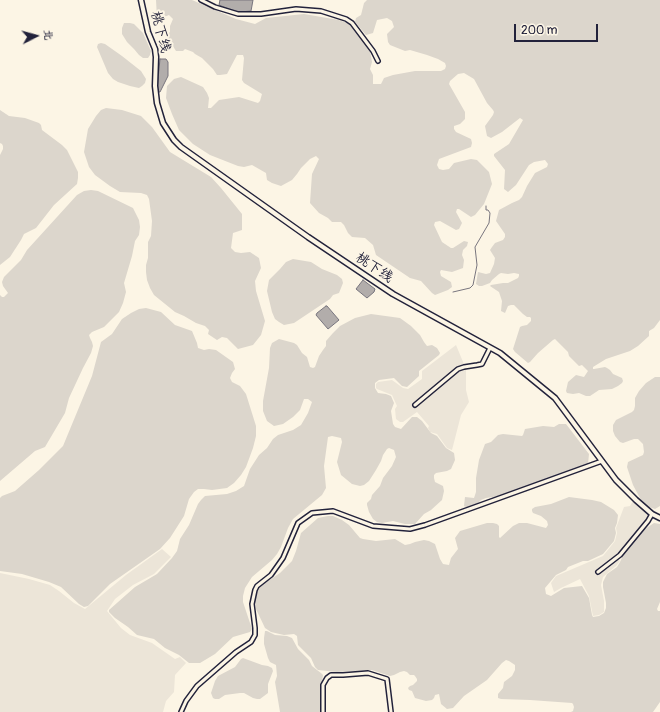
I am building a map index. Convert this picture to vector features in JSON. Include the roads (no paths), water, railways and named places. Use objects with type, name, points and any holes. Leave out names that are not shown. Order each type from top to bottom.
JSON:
[{"type":"main road","name":"桃下线","points":[[141,0],[148,32],[155,49],[155,86],[157,103],[163,123],[174,140],[181,147],[308,237],[393,294],[500,354],[555,398],[616,480],[652,514],[660,518]]},
{"type":"street","points":[[201,0],[215,7],[238,14],[261,14],[296,9],[321,11],[346,18],[352,23],[373,51],[378,61]]},
{"type":"street","points":[[415,405],[461,367],[482,364],[490,348]]},
{"type":"street","points":[[181,712],[186,701],[197,686],[236,652],[251,642],[255,635],[252,604],[255,590],[257,586],[271,575],[283,558],[298,523],[312,513],[333,511],[373,526],[410,529],[425,525],[602,461]]},
{"type":"street","points":[[598,572],[620,555],[652,514]]},
{"type":"street","points":[[323,712],[323,685],[327,678],[331,675],[368,673],[387,679],[391,712]]},
{"type":"waterway","points":[[453,292],[470,288],[473,285],[477,265],[475,247],[489,223],[490,213],[486,210],[486,206]]}]
